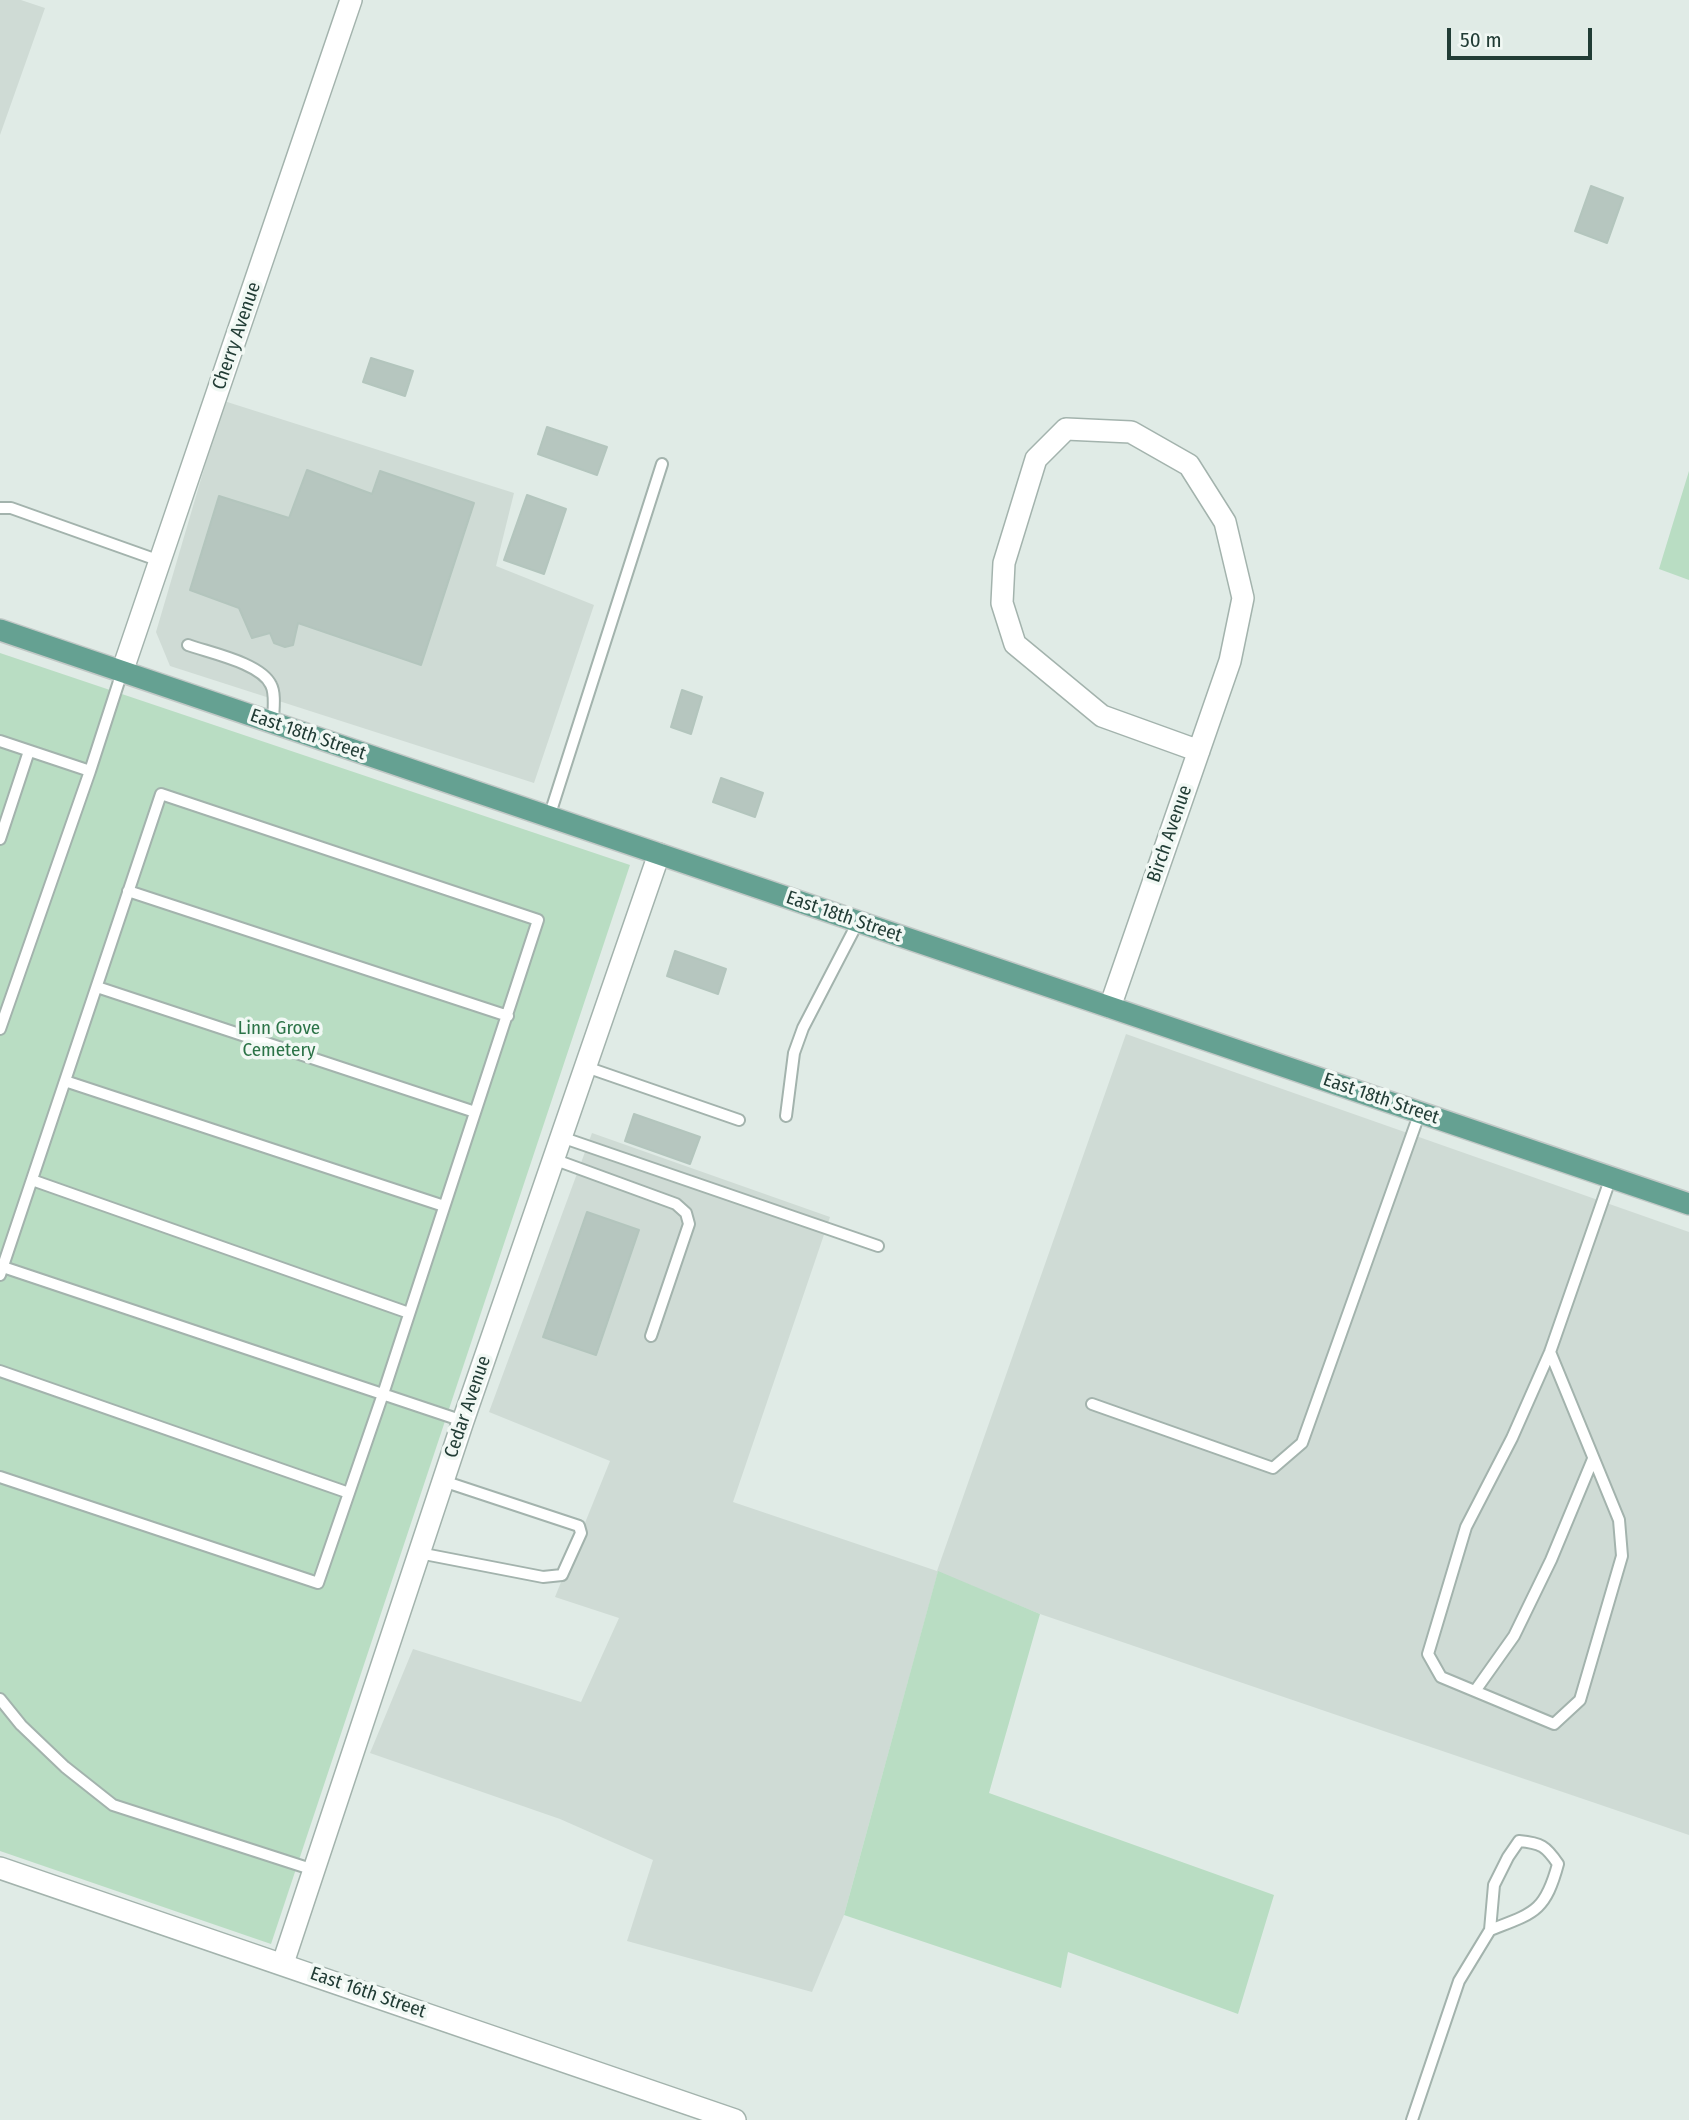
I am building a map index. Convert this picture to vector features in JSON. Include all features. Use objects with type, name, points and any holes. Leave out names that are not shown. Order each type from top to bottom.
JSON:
[{"type":"main road","name":"East 18th Street","points":[[0,630],[1689,1204]]},
{"type":"street","name":"Cherry Avenue","points":[[122,672],[351,0]]},
{"type":"street","name":"Birch Avenue","points":[[1110,1007],[1199,751],[1230,661],[1244,598],[1225,522],[1189,465],[1131,432],[1066,429],[1036,459],[1004,563],[1002,603],[1015,644],[1102,716],[1199,751]]},
{"type":"street","name":"Cedar Avenue","points":[[283,1964],[463,1421],[659,854]]},
{"type":"street","name":"East 16th Street","points":[[0,1868],[735,2120]]},
{"type":"lane","points":[[549,817],[662,464]]},
{"type":"lane","points":[[0,508],[11,508],[160,561]]},
{"type":"lane","points":[[188,645],[246,665],[265,676],[273,687],[273,723]]},
{"type":"lane","points":[[0,1029],[122,672]]},
{"type":"lane","points":[[0,741],[90,771]]},
{"type":"lane","points":[[0,838],[29,751]]},
{"type":"lane","points":[[0,1477],[318,1583],[383,1394],[538,920],[161,794],[1,1269],[383,1394],[463,1421]]},
{"type":"lane","points":[[128,891],[508,1016]]},
{"type":"lane","points":[[786,1116],[794,1053],[803,1028],[858,922]]},
{"type":"lane","points":[[97,987],[475,1112]]},
{"type":"lane","points":[[586,1067],[739,1120]]},
{"type":"lane","points":[[65,1081],[444,1206]]},
{"type":"lane","points":[[1092,1404],[1273,1468],[1302,1443],[1420,1112]]},
{"type":"lane","points":[[561,1137],[878,1246]]},
{"type":"lane","points":[[553,1159],[676,1204],[686,1213],[689,1224],[650,1336]]},
{"type":"lane","points":[[1550,1352],[1619,1520],[1622,1556],[1580,1700],[1554,1724],[1441,1677],[1428,1654],[1466,1527],[1512,1438],[1550,1352],[1611,1177]]},
{"type":"lane","points":[[32,1180],[409,1313]]},
{"type":"lane","points":[[0,1371],[349,1493]]},
{"type":"lane","points":[[1475,1691],[1514,1636],[1551,1560],[1594,1459]]},
{"type":"lane","points":[[419,1553],[542,1577],[562,1575],[581,1533],[579,1526],[443,1481]]},
{"type":"lane","points":[[0,1699],[21,1726],[65,1767],[113,1805],[314,1870]]},
{"type":"lane","points":[[1412,2120],[1459,1982],[1490,1930],[1494,1885],[1508,1857],[1520,1841],[1535,1842],[1548,1849],[1558,1864],[1553,1884],[1542,1905],[1523,1918],[1490,1930]]},
{"type":"shaded area","points":[[0,0],[21,0],[45,8],[0,135]]},
{"type":"shaded area","points":[[224,401],[514,493],[496,566],[594,605],[534,783],[170,666],[156,632]]},
{"type":"shaded area","points":[[1126,1034],[1689,1232],[1689,1835],[1040,1614],[938,1572],[844,1915],[812,1992],[627,1941],[653,1860],[560,1819],[370,1753],[413,1649],[581,1702],[619,1618],[555,1597],[610,1461],[489,1412],[592,1133],[830,1217],[733,1502],[937,1571]]},
{"type":"green space","points":[[1689,471],[1689,580],[1659,569]]},
{"type":"green space","name":"Linn Grove Cemetery","points":[[0,653],[630,865],[271,1944],[0,1851]]},
{"type":"green space","points":[[938,1571],[1040,1614],[989,1793],[1274,1895],[1238,2014],[1068,1952],[1061,1988],[844,1915]]},
{"type":"building","points":[[1591,186],[1623,198],[1607,243],[1575,231]]},
{"type":"building","points":[[371,358],[413,371],[405,396],[363,382]]},
{"type":"building","points":[[547,427],[607,447],[597,475],[538,454]]},
{"type":"building","points":[[307,470],[372,494],[380,471],[474,503],[421,665],[298,623],[293,645],[285,647],[274,643],[270,633],[252,638],[239,608],[190,590],[219,496],[289,518]]},
{"type":"building","points":[[527,495],[566,509],[544,574],[504,560]]},
{"type":"building","points":[[682,690],[702,697],[691,734],[671,727]]},
{"type":"building","points":[[721,778],[763,793],[755,817],[713,802]]},
{"type":"building","points":[[675,951],[726,969],[718,994],[667,976]]},
{"type":"building","points":[[634,1114],[700,1137],[690,1164],[625,1141]]},
{"type":"building","points":[[587,1212],[639,1230],[596,1355],[543,1337]]}]
